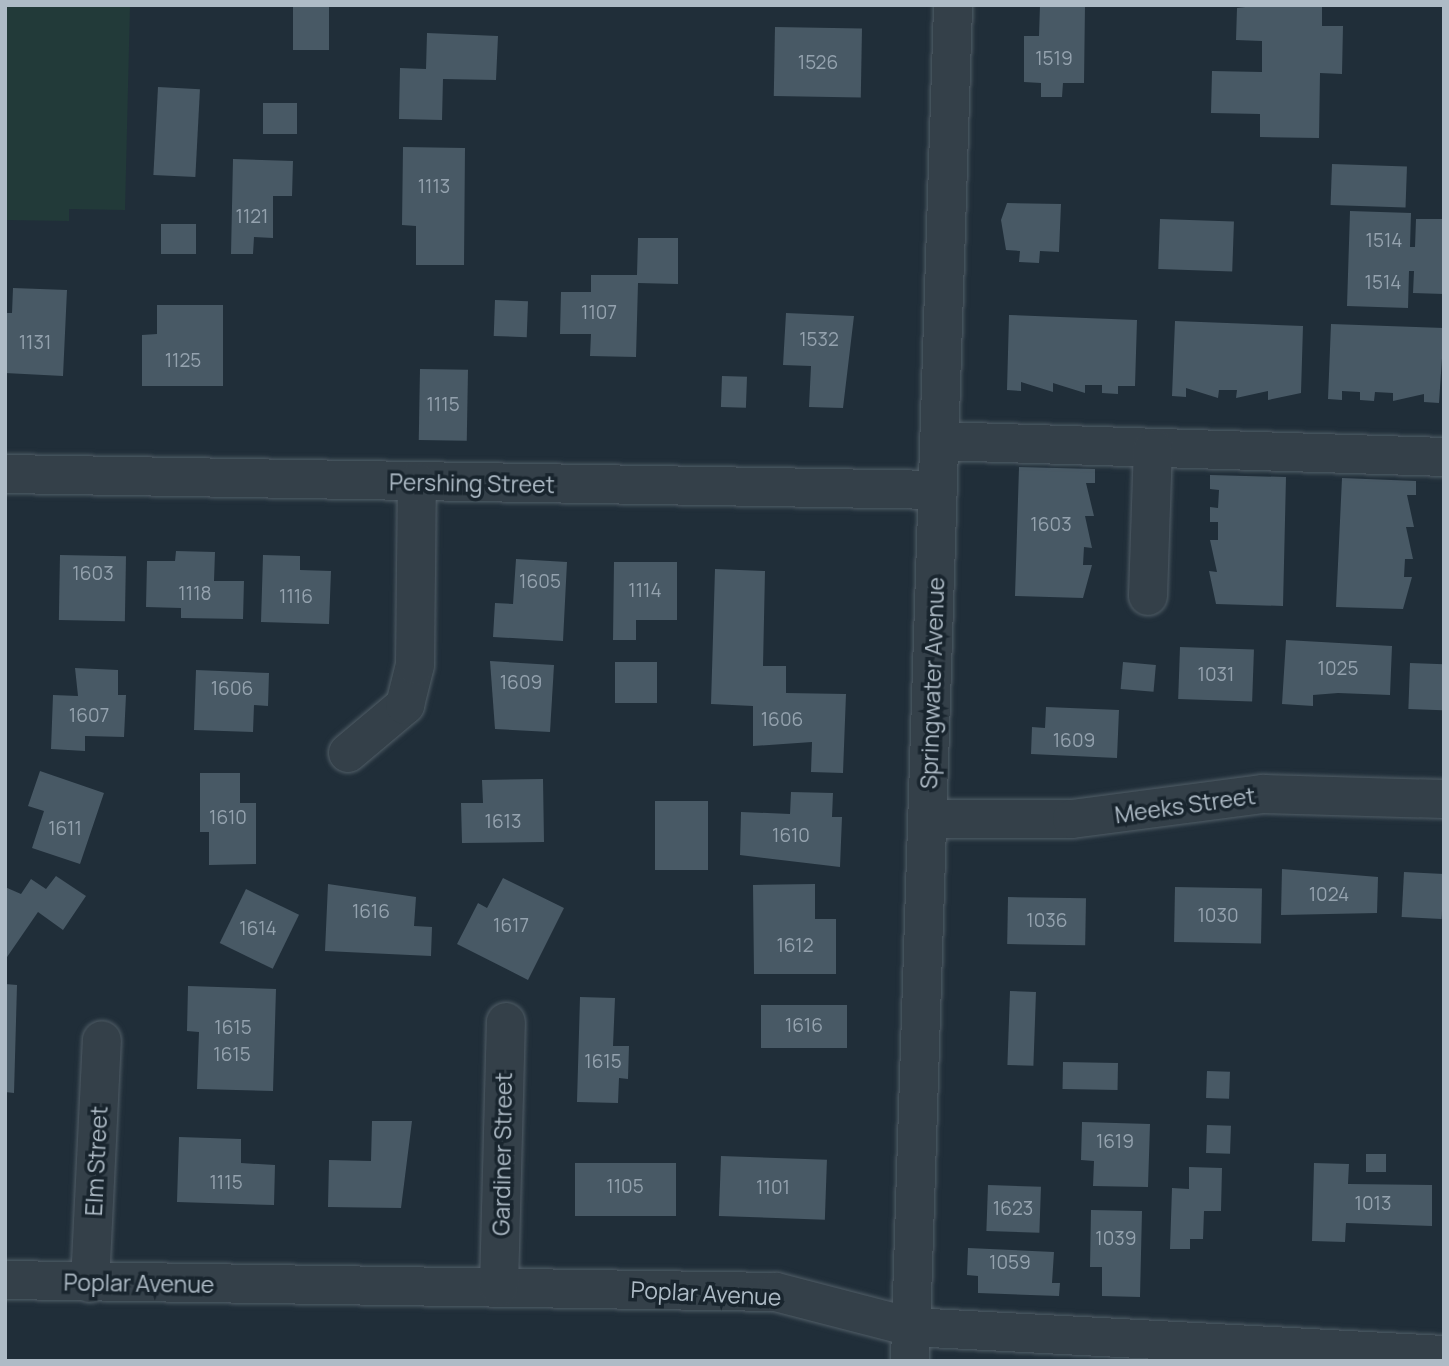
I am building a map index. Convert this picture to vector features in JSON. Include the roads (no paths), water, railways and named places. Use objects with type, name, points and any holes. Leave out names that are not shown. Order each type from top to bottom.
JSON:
[{"type":"street","name":"Springwater Avenue","points":[[910,1344],[953,5]]},
{"type":"street","points":[[939,441],[1444,457]]},
{"type":"street","points":[[1148,596],[1153,448]]},
{"type":"street","name":"Pershing Street","points":[[5,474],[938,490]]},
{"type":"street","points":[[348,753],[405,705],[411,678],[417,482]]},
{"type":"street","name":"Meeks Street","points":[[927,819],[1085,818],[1263,794],[1444,799]]},
{"type":"street","name":"Gardiner Street","points":[[499,1286],[506,1022]]},
{"type":"street","name":"Elm Street","points":[[90,1283],[102,1040]]},
{"type":"street","name":"Poplar Avenue","points":[[5,1280],[776,1292],[910,1344],[1444,1355]]}]
